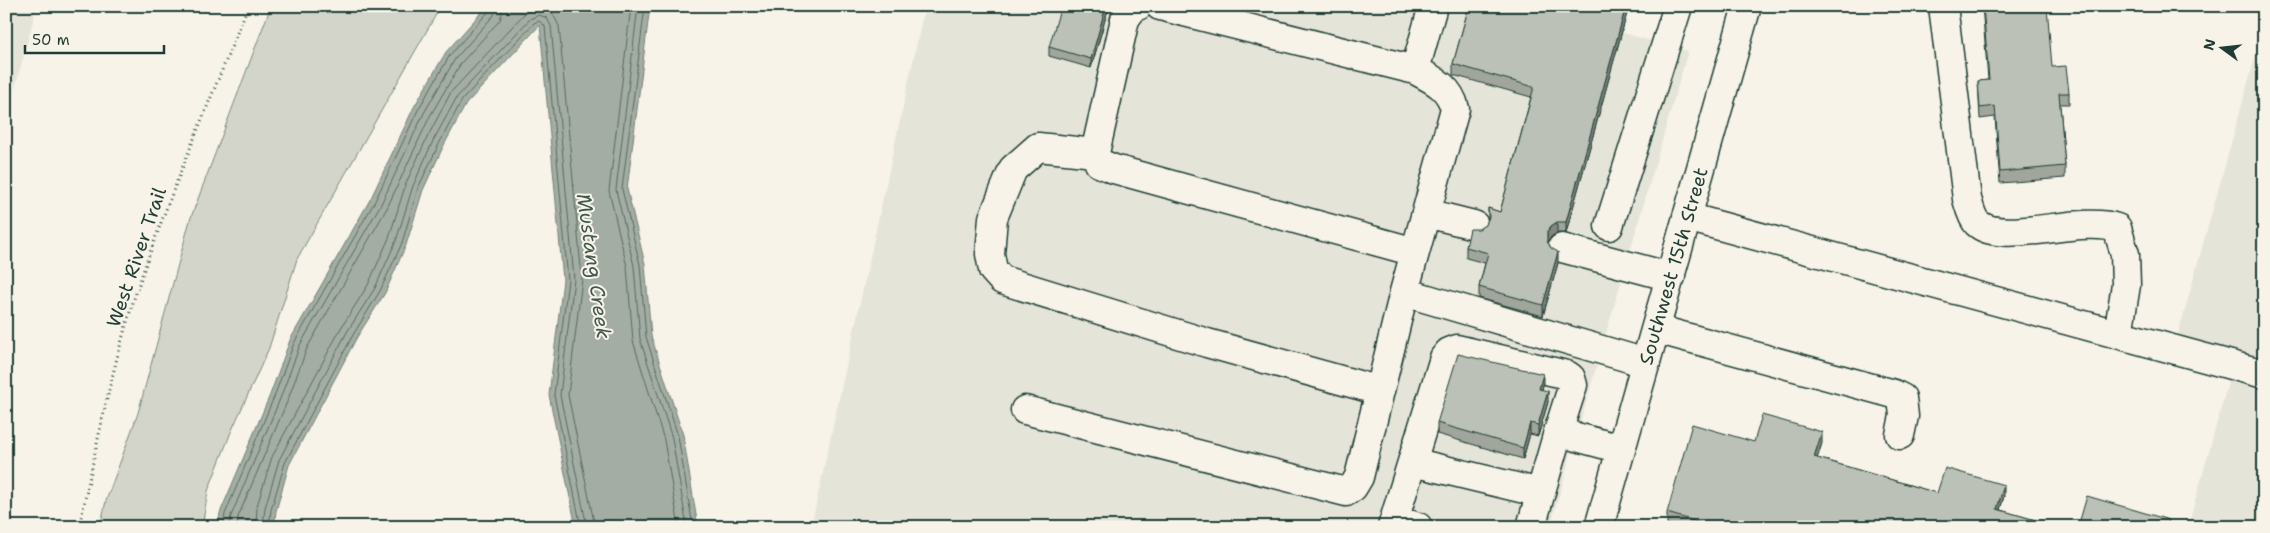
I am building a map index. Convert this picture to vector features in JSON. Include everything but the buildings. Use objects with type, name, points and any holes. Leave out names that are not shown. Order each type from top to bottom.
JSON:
[{"type":"main road","points":[[1138,6],[1133,8],[1125,19],[1095,153],[1099,163],[1114,169],[1415,252]]},
{"type":"main road","points":[[1025,410],[1346,492],[1353,487],[1359,477],[1404,292],[1455,109],[1452,98],[1440,82],[1415,70],[1160,6]]},
{"type":"main road","points":[[1415,70],[1433,6]]},
{"type":"main road","points":[[1609,226],[1678,6]]},
{"type":"main road","name":"Southwest 15th Street","points":[[1600,527],[1747,6]]},
{"type":"main road","points":[[1943,6],[1967,199],[1976,222],[1988,230],[2008,232],[2079,224],[2105,224],[2117,228],[2125,254],[2126,285],[2118,334]]},
{"type":"main road","points":[[1095,153],[1038,147],[1014,169],[993,218],[990,254],[993,270],[1002,280],[1207,343],[1380,390]]},
{"type":"main road","points":[[1426,213],[1474,225]]},
{"type":"main road","points":[[1688,217],[2264,374]]},
{"type":"main road","points":[[1562,248],[1670,277]]},
{"type":"main road","points":[[1404,292],[1646,363]]},
{"type":"main road","points":[[1656,329],[1894,394],[1902,398],[1904,416],[1900,435]]},
{"type":"main road","points":[[1402,524],[1412,462],[1444,358],[1449,352],[1457,349],[1567,375],[1571,378],[1572,385],[1531,527]]},
{"type":"main road","points":[[1558,432],[1622,449]]},
{"type":"main road","points":[[1412,462],[1541,493]]},
{"type":"path","name":"West River Trail","points":[[78,527],[119,351],[139,284],[188,154],[248,6]]},
{"type":"shaded area","points":[[6,6],[37,6],[6,121]]},
{"type":"shaded area","points":[[271,6],[443,6],[438,11],[297,259],[269,348],[231,432],[208,491],[202,527],[100,527],[106,501],[138,413],[190,220]]},
{"type":"shaded area","points":[[925,6],[1525,6],[1688,51],[1550,527],[811,527]]},
{"type":"shaded area","points":[[2264,25],[2264,527],[2188,527],[2229,379],[2170,363]]},
{"type":"water","name":"Mustang Creek","points":[[487,6],[650,6],[627,189],[645,264],[651,336],[683,435],[698,527],[576,527],[549,395],[563,280],[540,25],[466,104],[443,147],[423,190],[406,245],[385,293],[357,337],[289,465],[276,511],[274,527],[218,527],[220,513],[270,395],[290,340],[371,198],[414,107],[446,52]]}]
